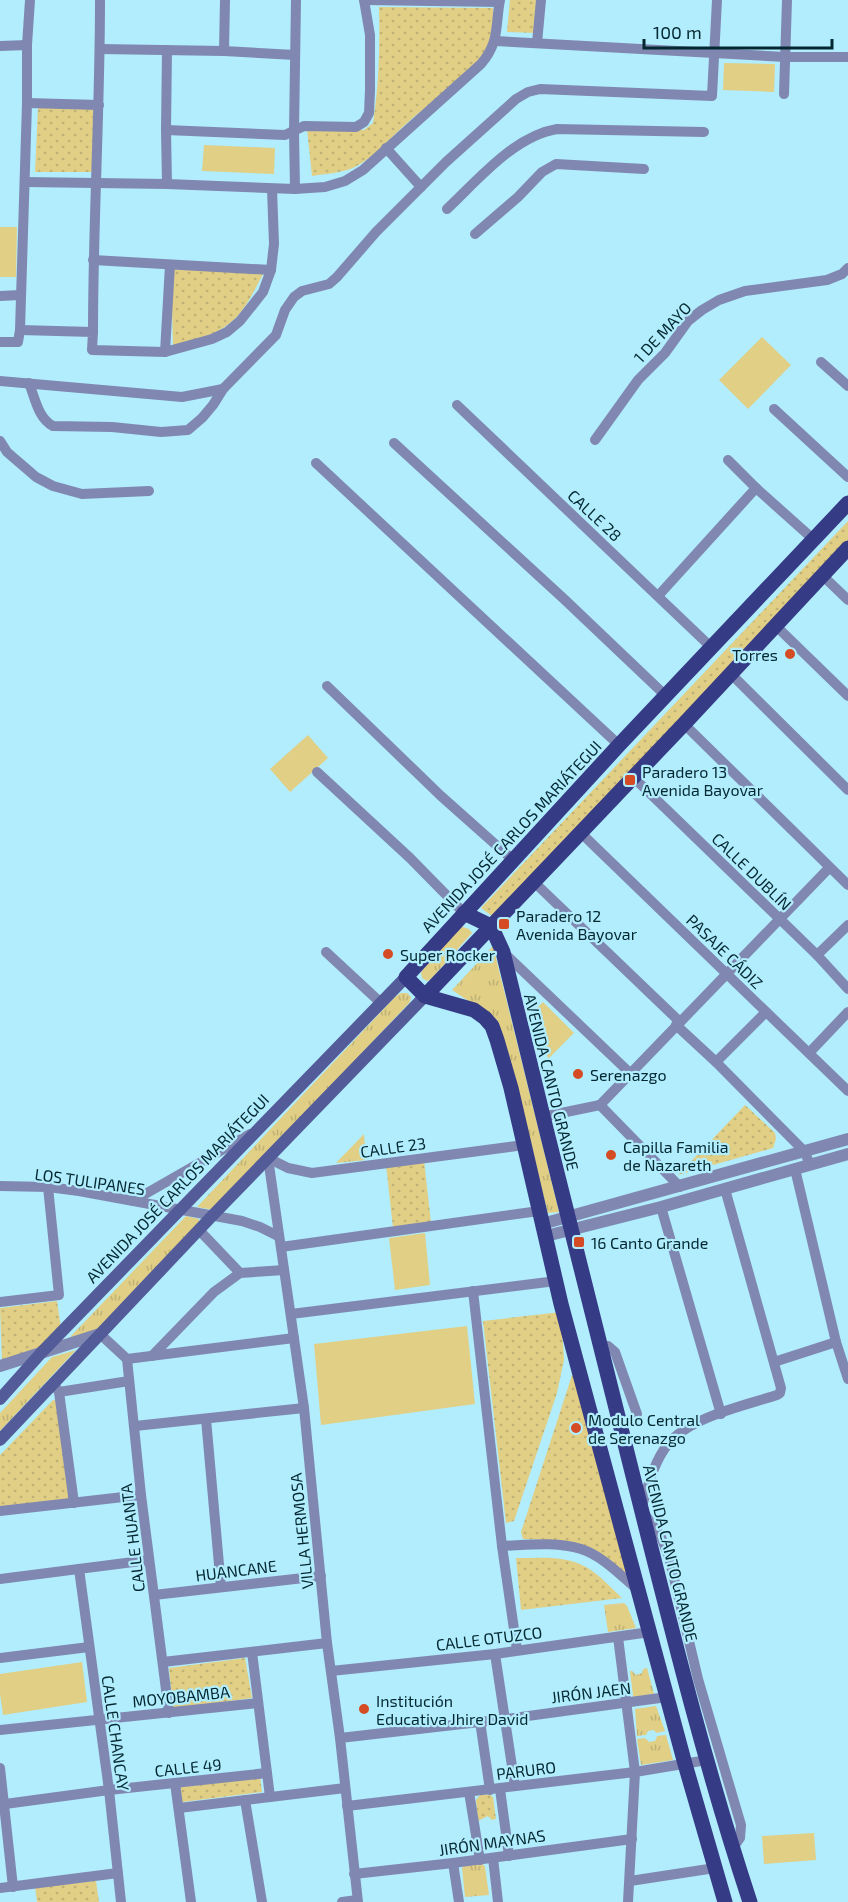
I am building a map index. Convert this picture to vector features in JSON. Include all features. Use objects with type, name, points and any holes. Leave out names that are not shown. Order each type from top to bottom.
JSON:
[{"type":"main road","name":"AVENIDA JOSÉ CARLOS MARIÁTEGUI","points":[[0,1399],[41,1353],[406,978],[619,745],[848,503]]},
{"type":"main road","points":[[0,1440],[56,1388],[99,1334],[581,833],[848,548]]},
{"type":"main road","points":[[464,913],[491,926]]},
{"type":"main road","name":"AVENIDA CANTO GRANDE","points":[[491,926],[503,952],[568,1224],[679,1660],[750,1902]]},
{"type":"main road","points":[[406,978],[425,996],[474,1010],[492,1026],[497,1040],[525,1145],[556,1281],[632,1570],[725,1902]]},
{"type":"street","points":[[0,342],[18,342],[20,330],[30,0]]},
{"type":"street","points":[[100,0],[92,350],[165,352],[212,339],[227,332],[240,321],[263,292],[271,270],[272,189]]},
{"type":"street","points":[[224,51],[225,0]]},
{"type":"street","points":[[295,189],[296,0]]},
{"type":"street","points":[[25,182],[96,182],[295,189],[325,187],[345,181],[363,170],[481,64],[490,53],[495,41],[499,1],[364,0],[370,34],[369,113],[364,122],[356,127],[304,126],[285,135],[166,130]]},
{"type":"street","points":[[537,43],[542,0]]},
{"type":"street","points":[[29,383],[41,414],[46,422],[53,426],[112,427],[150,432],[188,430],[202,418],[223,389],[276,334],[285,310],[294,297],[302,291],[329,284],[337,277],[376,232],[446,162],[516,99],[528,92],[540,89],[712,96],[717,0]]},
{"type":"street","points":[[784,94],[787,0]]},
{"type":"street","points":[[495,41],[715,54],[848,57]]},
{"type":"street","points":[[0,46],[27,45]]},
{"type":"street","points":[[100,49],[224,51],[295,55]]},
{"type":"street","points":[[167,50],[167,184]]},
{"type":"street","points":[[27,103],[99,105]]},
{"type":"street","points":[[447,209],[510,150],[533,135],[544,131],[557,129],[704,132]]},
{"type":"street","points":[[386,148],[421,187]]},
{"type":"street","points":[[475,234],[518,197],[542,172],[556,164],[644,169]]},
{"type":"street","points":[[93,260],[271,270]]},
{"type":"street","points":[[165,352],[170,265]]},
{"type":"street","name":"1 DE MAYO","points":[[595,440],[638,380],[665,353],[688,321],[702,310],[719,300],[745,291],[827,280],[842,274],[848,268]]},
{"type":"street","points":[[0,296],[20,295]]},
{"type":"street","points":[[20,330],[93,332]]},
{"type":"street","points":[[821,362],[848,386]]},
{"type":"street","points":[[0,381],[182,397],[223,389]]},
{"type":"street","name":"CALLE 28","points":[[457,405],[712,648]]},
{"type":"street","points":[[774,409],[848,477]]},
{"type":"street","points":[[0,441],[8,452],[36,477],[53,486],[82,494],[149,491]]},
{"type":"street","points":[[394,443],[666,696]]},
{"type":"street","points":[[728,460],[813,538]]},
{"type":"street","points":[[316,463],[619,745]]},
{"type":"street","points":[[658,596],[756,488]]},
{"type":"street","points":[[822,575],[848,600]]},
{"type":"street","points":[[775,625],[848,696]]},
{"type":"street","points":[[730,673],[848,790]]},
{"type":"street","points":[[327,686],[441,796],[513,860]]},
{"type":"street","points":[[684,724],[848,885]]},
{"type":"street","points":[[317,772],[410,858],[464,913]]},
{"type":"street","name":"CALLE DUBLÍN","points":[[633,777],[818,955],[848,989]]},
{"type":"street","name":"PASAJE CÁDIZ","points":[[581,833],[848,1091]]},
{"type":"street","points":[[542,1117],[600,1105],[829,868]]},
{"type":"street","points":[[534,882],[804,1151],[810,1164]]},
{"type":"street","points":[[818,955],[848,925]]},
{"type":"street","points":[[326,952],[381,1003]]},
{"type":"street","points":[[503,952],[631,1074]]},
{"type":"street","points":[[716,1062],[766,1012]]},
{"type":"street","points":[[809,1053],[848,1012]]},
{"type":"street","points":[[600,1105],[680,1187]]},
{"type":"street","points":[[133,1201],[261,1128]]},
{"type":"street","points":[[568,1224],[680,1187],[848,1139]]},
{"type":"street","name":"CALLE 23","points":[[268,1158],[288,1168],[312,1173],[525,1145]]},
{"type":"street","points":[[279,1242],[568,1224],[661,1207],[848,1154]]},
{"type":"street","name":"VILLA HERMOSA","points":[[268,1158],[304,1408],[327,1643],[340,1738],[357,1901]]},
{"type":"street","points":[[795,1169],[836,1342],[848,1379]]},
{"type":"street","name":"LOS TULIPANES","points":[[0,1186],[48,1187],[242,1221],[260,1227],[279,1242]]},
{"type":"street","points":[[0,1302],[59,1295],[48,1187]]},
{"type":"street","points":[[725,1189],[774,1362],[781,1388],[780,1393],[691,1424],[667,1445],[652,1471],[641,1509],[661,1537],[669,1557],[698,1679],[741,1825],[740,1838],[733,1848]]},
{"type":"street","points":[[661,1207],[721,1414]]},
{"type":"street","points":[[199,1230],[240,1273]]},
{"type":"street","points":[[152,1356],[214,1292],[240,1273],[284,1270]]},
{"type":"street","points":[[291,1314],[556,1281]]},
{"type":"street","points":[[473,1291],[502,1546],[517,1650]]},
{"type":"street","points":[[0,1361],[0,1366],[99,1334],[128,1359],[294,1338]]},
{"type":"street","points":[[774,1362],[836,1342]]},
{"type":"street","points":[[600,1346],[608,1346],[615,1352],[637,1413]]},
{"type":"street","name":"CALLE HUANTA","points":[[128,1359],[141,1495],[169,1713]]},
{"type":"street","points":[[74,1503],[56,1388],[129,1381]]},
{"type":"street","points":[[135,1426],[304,1408]]},
{"type":"street","points":[[206,1419],[221,1587]]},
{"type":"street","points":[[0,1511],[141,1495]]},
{"type":"street","points":[[502,1546],[539,1545],[582,1549],[615,1570],[639,1592]]},
{"type":"street","points":[[0,1580],[149,1560]]},
{"type":"street","name":"CALLE CHANCAY","points":[[80,1569],[121,1902]]},
{"type":"street","name":"HUANCANE","points":[[154,1595],[321,1576]]},
{"type":"street","name":"CALLE OTUZCO","points":[[331,1671],[495,1654],[650,1632]]},
{"type":"street","points":[[618,1637],[634,1772],[628,1902]]},
{"type":"street","points":[[163,1662],[327,1643]]},
{"type":"street","points":[[0,1658],[89,1647]]},
{"type":"street","points":[[252,1653],[270,1797]]},
{"type":"street","points":[[495,1654],[515,1786]]},
{"type":"street","name":"JIRÓN JAEN","points":[[340,1738],[667,1697]]},
{"type":"street","name":"MOYOBAMBA","points":[[0,1730],[258,1703]]},
{"type":"street","points":[[480,1721],[509,1856]]},
{"type":"street","name":"PARURO","points":[[347,1806],[634,1772],[707,1760]]},
{"type":"street","points":[[0,1768],[14,1887]]},
{"type":"street","name":"CALLE 49","points":[[5,1804],[267,1773]]},
{"type":"street","points":[[175,1783],[191,1902]]},
{"type":"street","points":[[179,1808],[345,1788]]},
{"type":"street","points":[[469,1792],[480,1860]]},
{"type":"street","points":[[246,1800],[262,1902]]},
{"type":"street","name":"JIRÓN MAYNAS","points":[[354,1874],[480,1860],[632,1839]]},
{"type":"street","points":[[493,1858],[498,1902]]},
{"type":"street","points":[[453,1863],[459,1902]]},
{"type":"street","points":[[630,1881],[715,1868]]},
{"type":"street","points":[[0,1888],[118,1873]]},
{"type":"street","points":[[342,1902],[357,1901]]},
{"type":"green space","points":[[510,0],[539,0],[536,33],[507,32]]},
{"type":"green space","points":[[379,7],[493,8],[492,39],[488,49],[472,68],[368,159],[348,170],[312,176],[307,129],[364,130],[373,123],[379,65]]},
{"type":"green space","points":[[724,63],[775,64],[774,92],[723,90]]},
{"type":"green space","points":[[38,107],[96,108],[95,172],[35,172]]},
{"type":"green space","points":[[204,145],[275,148],[274,174],[202,171]]},
{"type":"green space","points":[[0,227],[17,227],[16,277],[0,277]]},
{"type":"green space","points":[[171,268],[265,271],[236,318],[224,328],[210,335],[173,348]]},
{"type":"green space","points":[[762,337],[791,365],[748,409],[719,380]]},
{"type":"green space","points":[[848,521],[848,541],[496,919],[481,908]]},
{"type":"green space","points":[[308,735],[328,758],[290,792],[270,769]]},
{"type":"green space","points":[[463,927],[472,933],[431,979],[427,981],[422,978],[421,972],[458,928]]},
{"type":"green space","points":[[493,946],[559,1212],[548,1213],[497,1020],[452,990]]},
{"type":"green space","points":[[401,993],[407,993],[411,997],[410,1002],[214,1210],[197,1207],[395,997]]},
{"type":"green space","points":[[543,1002],[574,1033],[548,1059],[535,1010]]},
{"type":"green space","points":[[745,1105],[775,1133],[773,1148],[678,1175]]},
{"type":"green space","points":[[364,1134],[366,1160],[336,1163]]},
{"type":"green space","points":[[424,1160],[431,1223],[393,1228],[386,1165]]},
{"type":"green space","points":[[186,1216],[199,1219],[199,1224],[94,1334],[71,1341],[71,1336]]},
{"type":"green space","points":[[425,1233],[430,1285],[395,1290],[389,1238]]},
{"type":"green space","points":[[57,1301],[61,1328],[41,1348],[2,1361],[0,1308]]},
{"type":"green space","points":[[561,1312],[564,1360],[557,1393],[514,1521],[506,1523],[483,1321]]},
{"type":"green space","points":[[467,1326],[475,1404],[321,1425],[314,1344]]},
{"type":"green space","points":[[76,1350],[0,1431],[0,1413],[52,1357]]},
{"type":"green space","points":[[575,1366],[632,1581],[599,1555],[549,1540],[523,1539],[521,1532]]},
{"type":"green space","points":[[53,1400],[59,1401],[70,1500],[0,1509],[0,1455]]},
{"type":"green space","points":[[516,1558],[552,1558],[578,1563],[596,1573],[622,1598],[521,1610]]},
{"type":"green space","points":[[624,1603],[636,1628],[608,1632],[604,1605]]},
{"type":"green space","points":[[245,1658],[252,1698],[173,1709],[169,1668]]},
{"type":"green space","points":[[82,1662],[87,1702],[3,1715],[0,1674]]},
{"type":"green space","points":[[647,1668],[654,1694],[633,1697],[630,1671],[636,1675]]},
{"type":"green space","points":[[656,1706],[665,1731],[656,1733],[654,1730],[648,1731],[646,1735],[637,1736],[635,1709]]},
{"type":"green space","points":[[666,1735],[673,1760],[641,1765],[637,1739],[645,1738],[649,1742],[655,1741],[657,1736]]},
{"type":"green space","points":[[260,1776],[262,1792],[182,1802],[180,1785]]},
{"type":"green space","points":[[481,1794],[493,1797],[496,1819],[492,1820],[488,1816],[478,1821],[476,1800]]},
{"type":"green space","points":[[814,1833],[816,1860],[764,1864],[762,1836]]},
{"type":"green space","points":[[482,1863],[485,1867],[489,1895],[465,1897],[462,1868],[465,1865]]},
{"type":"green space","points":[[96,1881],[99,1902],[37,1902],[35,1887]]},
{"type":"place","name":"Torres","points":[[790,654]]},
{"type":"place","name":"Paradero 13 Avenida Bayovar","points":[[630,780]]},
{"type":"place","name":"Paradero 12 Avenida Bayovar","points":[[504,924]]},
{"type":"place","name":"Super Rocker","points":[[388,954]]},
{"type":"place","name":"Serenazgo","points":[[578,1074]]},
{"type":"place","name":"Capilla Familia de Nazareth","points":[[611,1155]]},
{"type":"place","name":"16 Canto Grande","points":[[579,1242]]},
{"type":"place","name":"Modulo Central de Serenazgo","points":[[576,1428]]},
{"type":"place","name":"Institución Educativa Jhire David","points":[[364,1709]]}]
